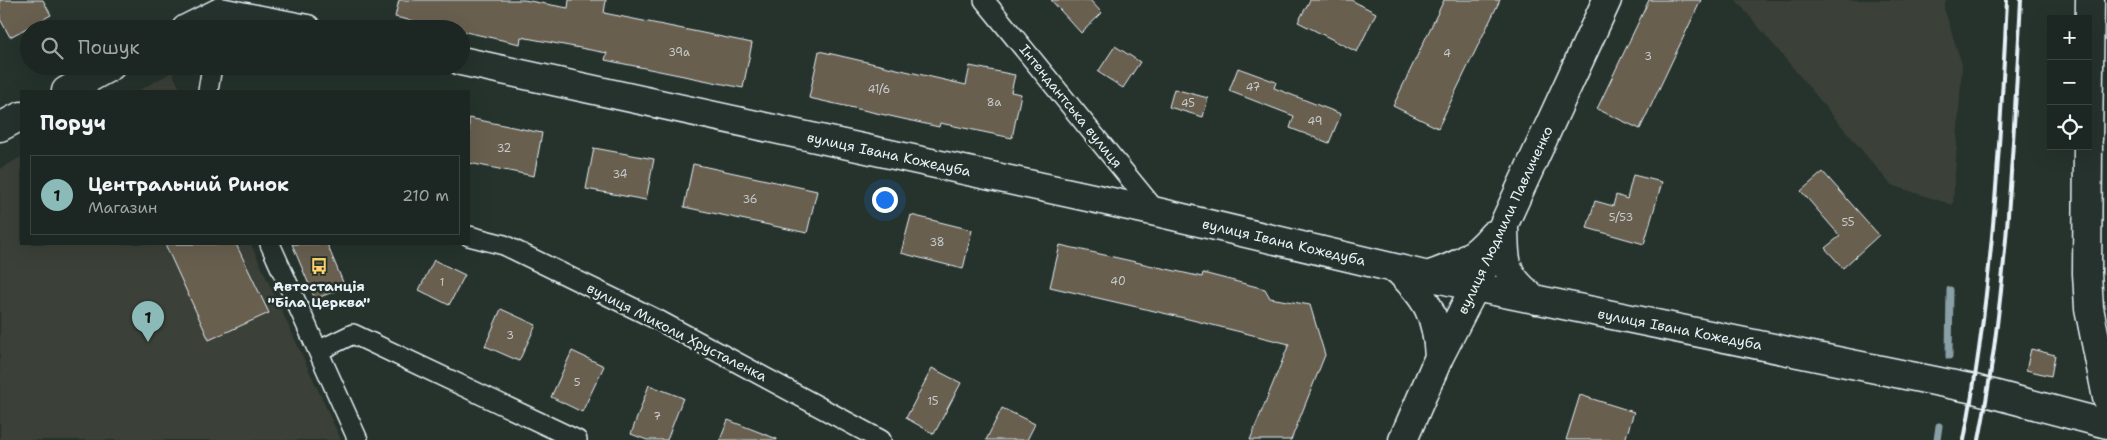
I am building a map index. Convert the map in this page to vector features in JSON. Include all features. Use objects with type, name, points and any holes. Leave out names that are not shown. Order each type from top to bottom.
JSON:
[{"type":"main road","name":"вулиця Людмили Павличенко","points":[[1403,440],[1439,357],[1475,287],[1607,0]]},
{"type":"main road","points":[[2088,105],[2090,0]]},
{"type":"main road","points":[[205,20],[217,14],[253,20]]},
{"type":"main road","name":"вулиця Івана Кожедуба","points":[[470,64],[1157,212],[1475,287],[1964,387],[2107,424]]},
{"type":"main road","points":[[68,90],[95,75]]},
{"type":"main road","points":[[0,128],[20,117]]},
{"type":"main road","points":[[2088,150],[2087,273],[2089,308],[2107,398]]},
{"type":"main road","points":[[1427,276],[1456,266],[1478,253],[1504,223]]},
{"type":"main road","points":[[1504,223],[1505,261],[1515,284],[1536,300]]},
{"type":"main road","points":[[1397,269],[1414,285],[1429,307],[1437,328],[1439,357]]},
{"type":"main road","points":[[1453,330],[1478,312],[1505,304],[1536,300]]},
{"type":"street","name":"Інтендантська вулиця","points":[[984,0],[1157,212]]},
{"type":"street","points":[[208,90],[211,75]]},
{"type":"street","name":"вулиця Миколи Хрусталенка","points":[[470,236],[504,245],[660,321],[881,440]]},
{"type":"street","points":[[270,245],[358,440]]},
{"type":"street","points":[[318,351],[352,334],[578,440]]},
{"type":"shaded area","points":[[1736,0],[1946,0],[1944,8],[1962,65],[1953,205],[1891,185]]},
{"type":"shaded area","points":[[167,75],[173,75],[181,90],[140,90]]},
{"type":"shaded area","points":[[20,158],[20,245],[251,245],[341,440],[0,440],[0,169]]},
{"type":"building","points":[[0,0],[43,0],[51,15],[42,20],[20,20],[20,32],[10,37],[0,19]]},
{"type":"building","points":[[399,0],[524,0],[568,8],[569,0],[606,0],[604,13],[752,43],[743,88],[605,60],[607,53],[521,37],[520,44],[470,33],[470,20],[409,20],[395,17]]},
{"type":"building","points":[[1051,0],[1090,0],[1102,13],[1081,33]]},
{"type":"building","points":[[1310,0],[1351,0],[1376,13],[1357,52],[1298,22]]},
{"type":"building","points":[[1444,0],[1500,0],[1438,128],[1393,106]]},
{"type":"building","points":[[1649,0],[1701,0],[1640,129],[1597,109]]},
{"type":"building","points":[[1115,46],[1140,62],[1123,88],[1098,72]]},
{"type":"building","points":[[819,51],[966,85],[970,66],[1015,75],[1011,92],[1021,94],[1012,138],[940,123],[939,127],[809,98]]},
{"type":"building","points":[[1238,68],[1276,82],[1274,88],[1341,114],[1329,143],[1290,128],[1294,116],[1229,91]]},
{"type":"building","points":[[1174,89],[1208,98],[1203,117],[1169,107]]},
{"type":"building","points":[[470,118],[542,133],[534,176],[470,163]]},
{"type":"building","points":[[594,148],[654,159],[646,200],[586,189]]},
{"type":"building","points":[[693,164],[817,191],[807,233],[684,207]]},
{"type":"building","points":[[1823,172],[1879,235],[1843,268],[1825,248],[1840,236],[1801,191]]},
{"type":"building","points":[[1633,175],[1662,182],[1644,244],[1587,228],[1595,201],[1613,206],[1616,195],[1627,199]]},
{"type":"building","points":[[911,215],[972,230],[963,269],[901,253]]},
{"type":"building","points":[[165,245],[236,245],[269,313],[209,340]]},
{"type":"building","name":"Автостанція \"Біла Церква\"","points":[[292,245],[327,245],[345,287],[315,299]]},
{"type":"building","points":[[1060,245],[1202,277],[1203,273],[1265,289],[1270,298],[1310,305],[1325,355],[1291,440],[1250,440],[1289,344],[1050,287]]},
{"type":"building","points":[[434,260],[465,275],[449,305],[419,290]]},
{"type":"building","points":[[501,309],[536,325],[519,361],[485,346]]},
{"type":"building","points":[[2031,349],[2055,355],[2051,376],[2026,370]]},
{"type":"building","points":[[572,351],[604,366],[582,412],[551,397]]},
{"type":"building","points":[[932,368],[961,383],[934,434],[906,418]]},
{"type":"building","points":[[649,385],[683,398],[667,440],[647,440],[631,434]]},
{"type":"building","points":[[1580,395],[1634,412],[1625,440],[1566,440]]},
{"type":"building","points":[[1002,408],[1035,424],[1027,440],[986,440]]},
{"type":"building","points":[[728,420],[777,439],[777,440],[720,440]]},
{"type":"waterway","points":[[1949,356],[1950,290]]},
{"type":"waterway","points":[[1937,440],[1939,426]]},
{"type":"railway","points":[[1964,440],[1982,331],[1988,276],[1998,166],[2007,0]]},
{"type":"railway","points":[[1979,440],[1989,386],[2008,221],[2021,0]]},
{"type":"place","name":"Автостанція \"Біла Церква\"","points":[[319,266]]},
{"type":"place","name":"Центральний Ринок","points":[[148,342]]}]
